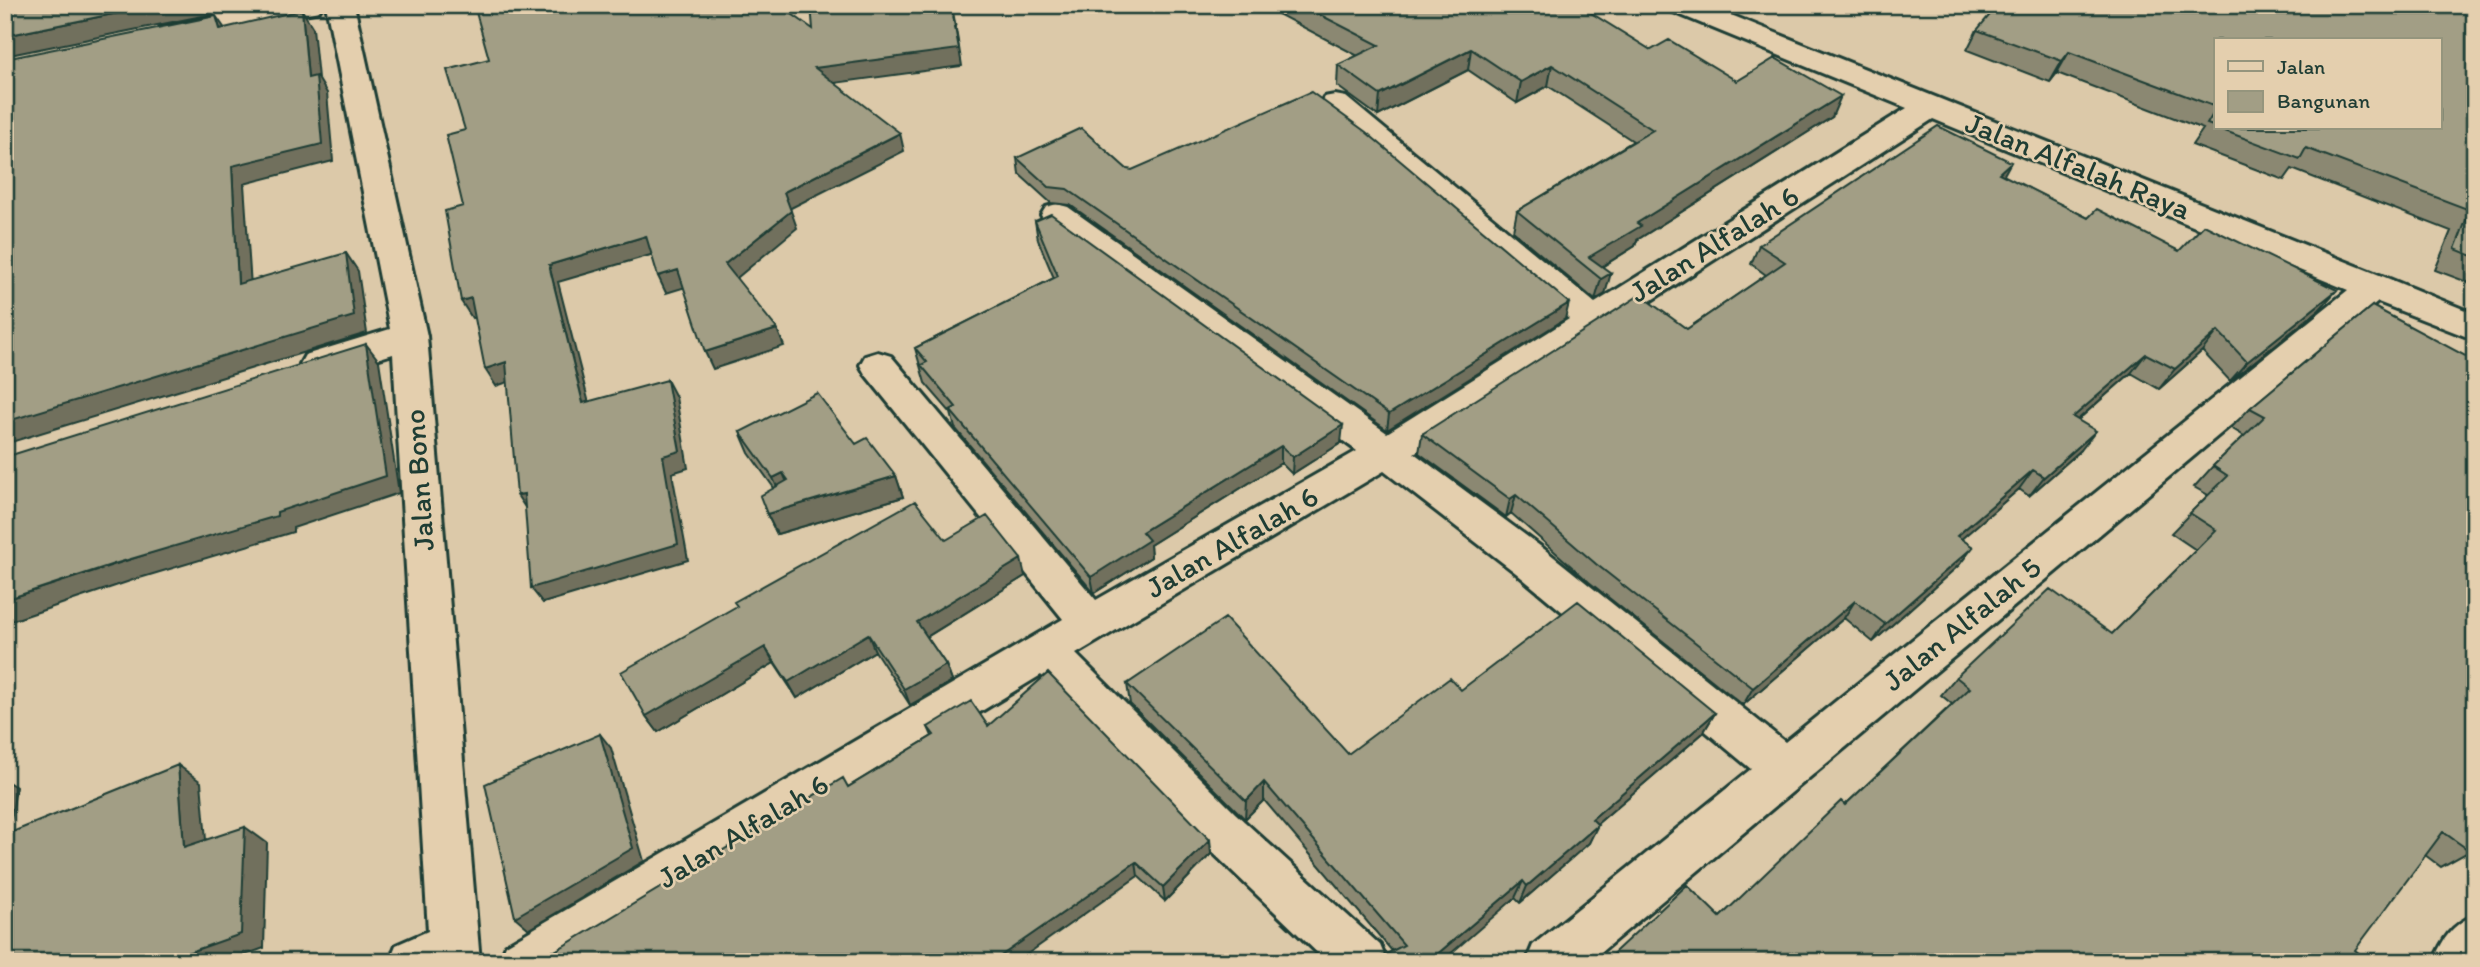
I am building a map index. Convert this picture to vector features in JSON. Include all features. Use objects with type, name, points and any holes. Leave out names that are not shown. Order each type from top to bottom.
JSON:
[{"type":"street","points":[[138,40],[228,13],[309,5]]},
{"type":"street","name":"Jalan Bono","points":[[340,5],[408,336],[440,957]]},
{"type":"street","name":"Jalan Alfalah Raya","points":[[1681,5],[2475,328]]},
{"type":"street","points":[[2438,5],[2475,17]]},
{"type":"street","points":[[1335,104],[1593,320]]},
{"type":"street","name":"Jalan Alfalah 6","points":[[523,962],[1045,651],[1386,452],[1930,107]]},
{"type":"street","points":[[1057,215],[1386,452],[1530,561],[1785,770]]},
{"type":"street","name":"Jalan Alfalah 5","points":[[1550,962],[2375,286]]},
{"type":"street","points":[[291,372],[408,336]]},
{"type":"street","points":[[877,365],[1091,624]]},
{"type":"street","points":[[1045,651],[1219,828],[1363,962]]},
{"type":"street","points":[[2457,962],[2475,939]]},
{"type":"building","points":[[5,5],[157,5],[5,36]]},
{"type":"building","points":[[474,5],[779,5],[813,29],[811,5],[951,5],[959,49],[815,68],[900,133],[784,192],[791,211],[725,264],[777,329],[705,352],[678,270],[658,276],[646,236],[549,265],[583,403],[667,380],[680,451],[663,456],[678,544],[531,588],[524,494],[517,495],[506,362],[485,369],[471,298],[461,301],[445,211],[463,206],[446,135],[465,130],[447,70],[489,59]]},
{"type":"building","points":[[1301,5],[1578,5],[1651,50],[1669,40],[1737,81],[1775,58],[1841,96],[1637,223],[1641,226],[1589,257],[1611,273],[1601,279],[1517,211],[1653,130],[1552,65],[1521,82],[1471,49],[1380,95],[1338,65],[1379,45]]},
{"type":"building","points":[[1998,5],[2429,5],[2452,13],[2460,5],[2475,5],[2475,257],[2455,249],[2470,210],[2306,148],[2300,159],[2222,130],[2442,130],[2442,38],[2214,38],[2214,106],[2069,52],[2062,61],[1977,30]]},
{"type":"building","points":[[302,10],[308,78],[316,76],[322,144],[232,166],[238,284],[346,253],[354,316],[5,422],[5,59],[216,16],[220,29]]},
{"type":"building","points":[[1311,92],[1366,132],[1569,303],[1389,414],[1067,189],[1049,187],[1017,158],[1081,128],[1127,169],[1132,170]]},
{"type":"building","points":[[2214,112],[2214,126],[2207,124]]},
{"type":"building","points":[[1938,126],[2011,162],[1999,173],[2088,218],[2097,209],[2179,251],[2204,225],[2337,290],[2247,362],[2218,331],[2175,369],[2146,354],[2073,417],[2096,431],[2044,477],[2033,470],[1957,536],[1973,547],[1885,624],[1855,601],[1753,688],[1596,564],[1516,495],[1510,499],[1422,434],[1640,295],[1687,329],[1785,262],[1759,245]]},
{"type":"building","points":[[1051,214],[1343,425],[1293,457],[1281,446],[1142,532],[1149,540],[1091,577],[950,410],[956,407],[921,365],[927,362],[915,348],[1058,276],[1035,221]]},
{"type":"building","points":[[2372,306],[2475,361],[2475,845],[2470,851],[2443,832],[2355,950],[2370,962],[1604,962],[1687,885],[1720,917],[1841,801],[1845,805],[1970,688],[1956,677],[2050,589],[2112,634],[2216,530],[2190,513],[2228,476],[2213,466],[2265,416],[2250,408]]},
{"type":"building","points":[[366,344],[386,476],[277,512],[277,516],[114,564],[5,600],[5,457]]},
{"type":"building","points":[[817,393],[856,444],[867,438],[896,476],[767,514],[760,496],[788,480],[783,473],[773,478],[740,432]]},
{"type":"building","points":[[915,501],[946,540],[987,516],[1021,559],[917,622],[946,665],[904,689],[868,634],[788,682],[765,647],[646,716],[621,672],[737,606],[734,602]]},
{"type":"building","points":[[1578,601],[1715,713],[1592,819],[1598,825],[1527,886],[1523,881],[1428,962],[1371,962],[1404,945],[1264,782],[1246,801],[1127,684],[1225,618],[1348,754],[1450,678],[1461,690]]},
{"type":"building","points":[[1048,673],[1210,840],[1163,887],[1136,862],[992,962],[524,962],[521,952],[555,951],[843,778],[848,787],[934,735],[928,727],[971,701],[988,726]]},
{"type":"building","points":[[600,734],[633,848],[515,917],[485,784]]},
{"type":"building","points":[[178,765],[184,847],[245,827],[241,934],[162,962],[5,962],[5,835]]}]
